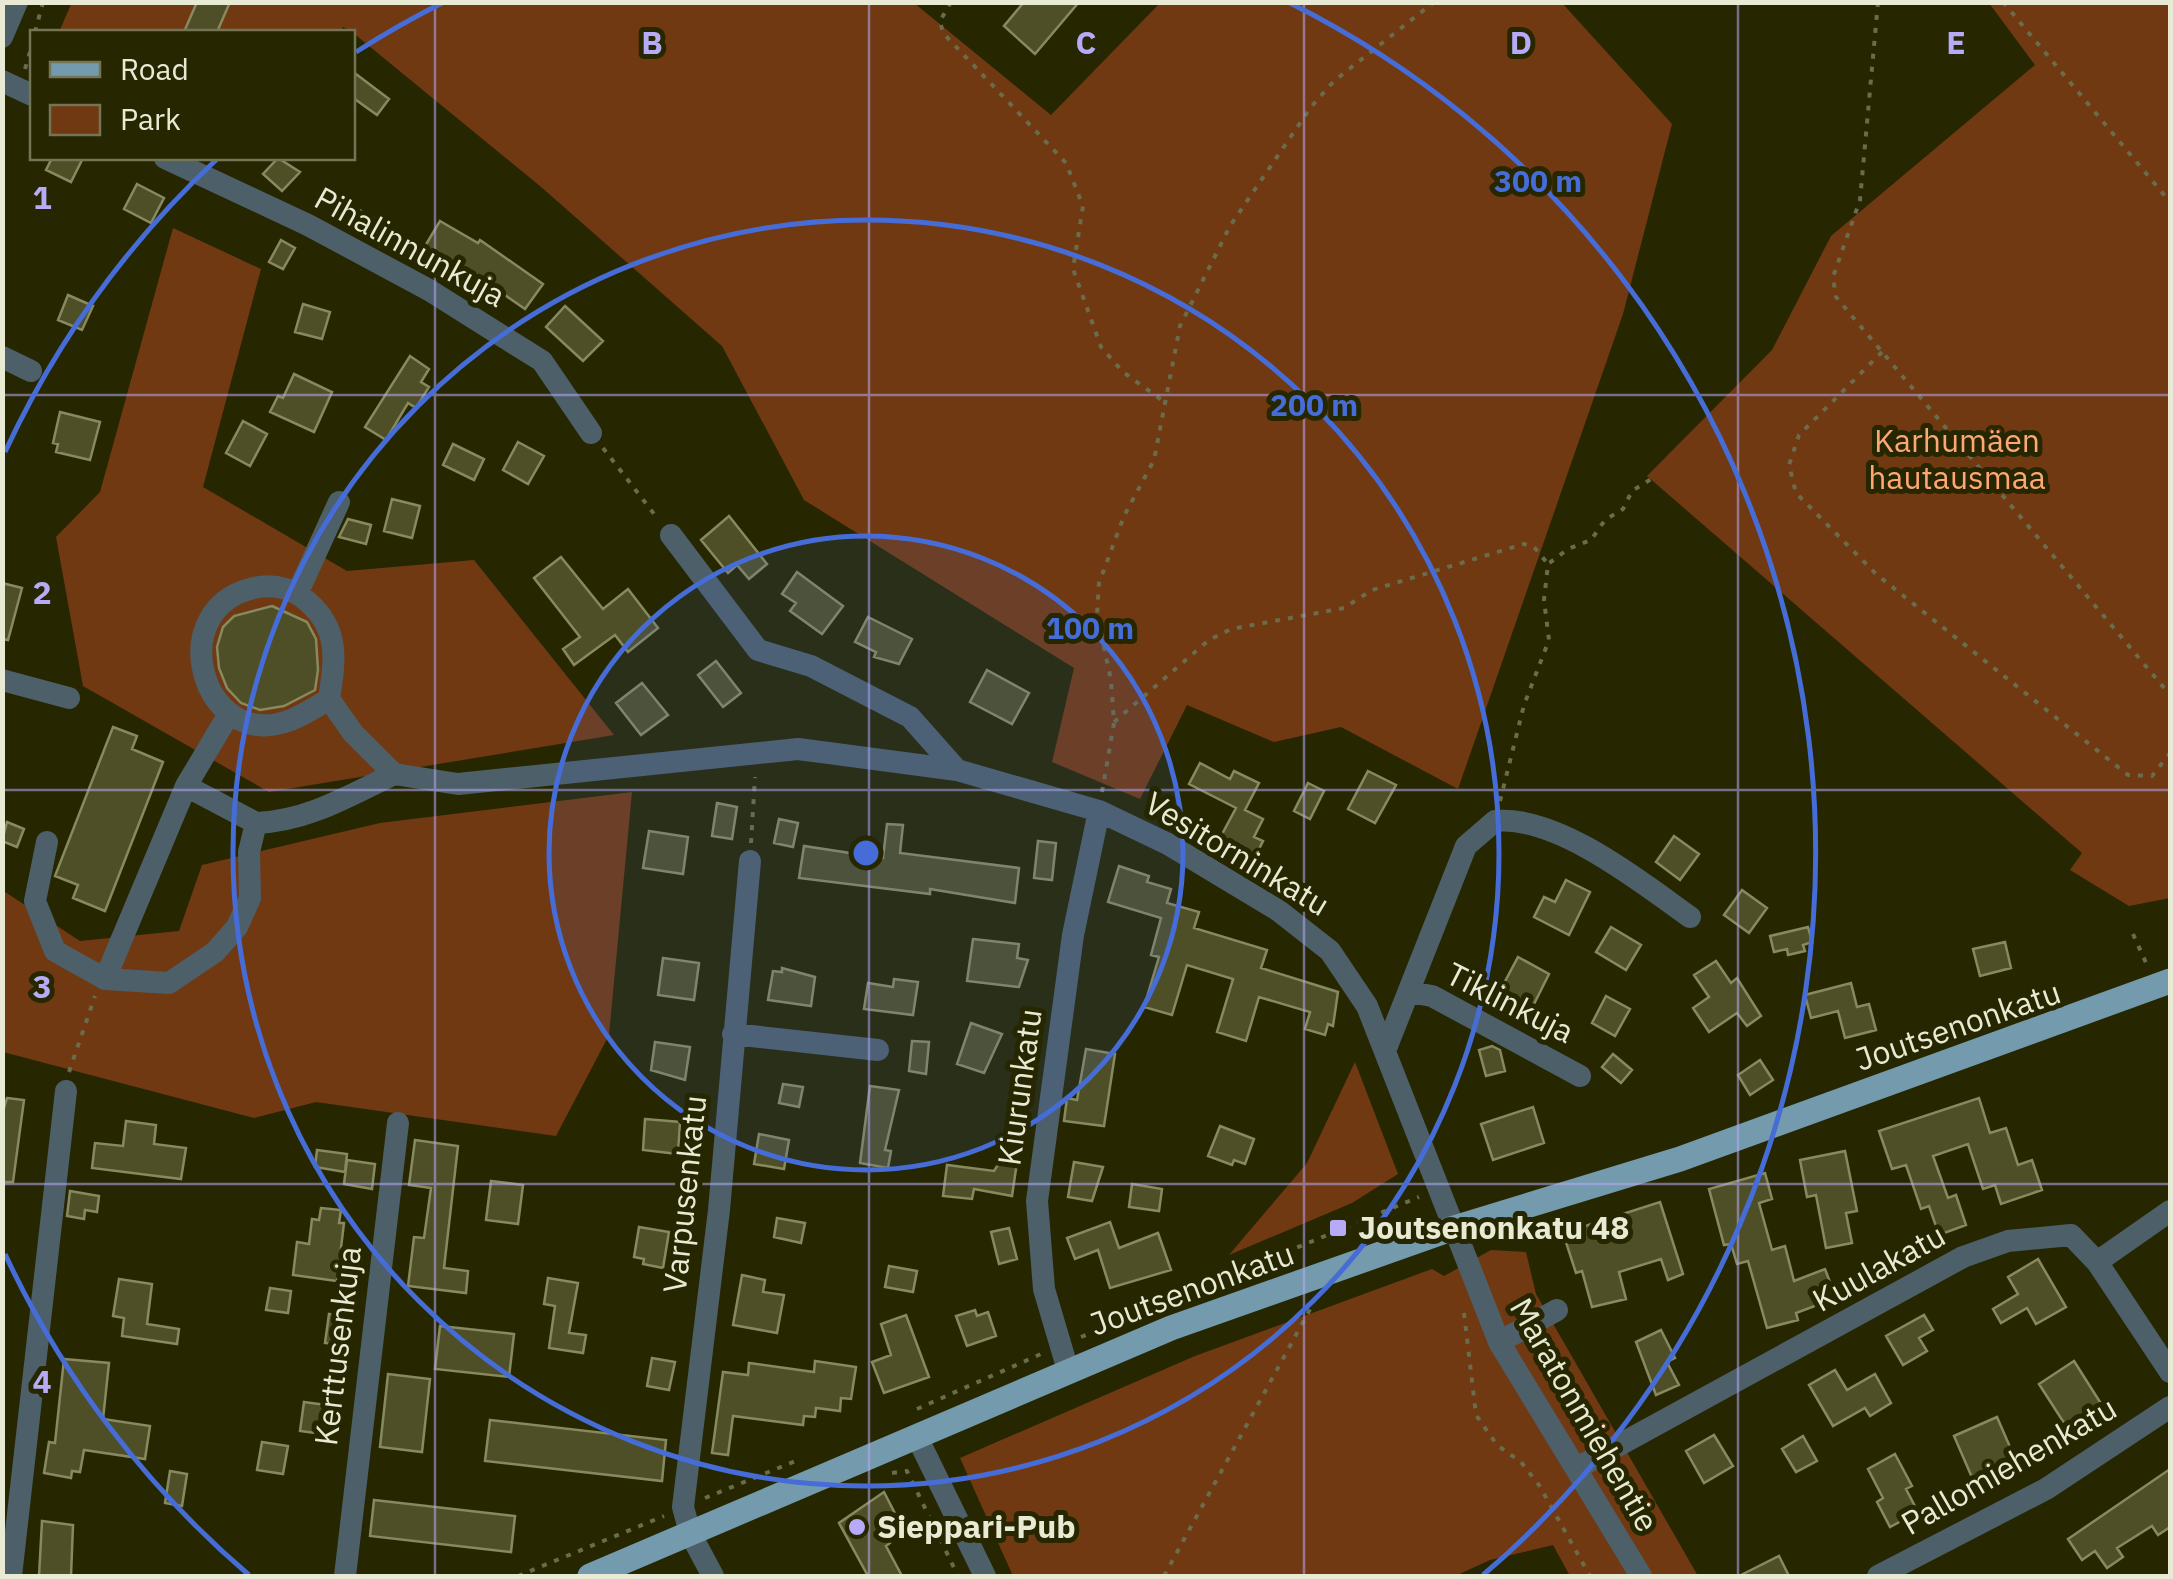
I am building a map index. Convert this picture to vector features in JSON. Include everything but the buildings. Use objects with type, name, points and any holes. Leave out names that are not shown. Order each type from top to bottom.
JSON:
[{"type":"main road","name":"Joutsenonkatu","points":[[590,1576],[686,1520],[917,1437],[1064,1358],[1452,1229],[1680,1159],[2165,984]]},
{"type":"street","points":[[2,36],[17,2]]},
{"type":"street","points":[[2,81],[30,94]]},
{"type":"street","name":"Pihalinnunkuja","points":[[169,160],[308,225],[429,290],[542,361],[591,433]]},
{"type":"street","points":[[2,357],[31,371]]},
{"type":"street","points":[[298,592],[339,502]]},
{"type":"street","points":[[670,535],[758,650],[812,666],[910,717],[957,770]]},
{"type":"street","points":[[186,786],[256,823],[280,822],[322,810],[394,774],[353,733],[329,699],[336,646],[324,616],[298,592],[268,586],[234,591],[208,620],[199,654],[208,690],[229,714],[263,724],[286,722],[329,699]]},
{"type":"street","points":[[2,680],[69,698]]},
{"type":"street","points":[[105,979],[186,786],[229,714]]},
{"type":"street","name":"Vesitorninkatu","points":[[394,774],[458,784],[798,749],[957,770],[1100,811],[1168,844],[1248,892],[1330,951],[1367,1006],[1452,1229]]},
{"type":"street","name":"Kiurunkatu","points":[[1064,1358],[1044,1289],[1037,1201],[1073,935],[1100,811]]},
{"type":"street","points":[[1385,1052],[1466,846],[1495,820],[1524,821],[1547,829],[1635,878],[1690,917]]},
{"type":"street","points":[[47,842],[35,901],[55,951],[105,979],[169,983],[215,952],[238,927],[250,898],[248,852],[256,823]]},
{"type":"street","name":"Varpusenkatu","points":[[686,1520],[750,861]]},
{"type":"street","name":"Tiklinkuja","points":[[1408,992],[1432,996],[1580,1076]]},
{"type":"street","points":[[733,1034],[878,1050]]},
{"type":"street","points":[[11,1576],[66,1090]]},
{"type":"street","name":"Kerttusenkuja","points":[[344,1576],[398,1123]]},
{"type":"street","points":[[2097,1262],[2170,1210]]},
{"type":"street","name":"Maratonmiehentie","points":[[1452,1229],[1499,1342],[1640,1576]]},
{"type":"street","name":"Kuulakatu","points":[[1577,1468],[1964,1258],[2008,1241],[2071,1235],[2097,1262],[2170,1372]]},
{"type":"street","points":[[1499,1342],[1557,1310]]},
{"type":"street","name":"Pallomiehenkatu","points":[[1878,1576],[2046,1490],[2170,1407]]},
{"type":"street","points":[[917,1437],[985,1576]]},
{"type":"street","points":[[686,1520],[713,1576]]},
{"type":"path","points":[[36,30],[44,2]]},
{"type":"path","points":[[951,2],[940,21],[943,33],[1008,97],[1066,163],[1082,206],[1072,269],[1101,347],[1123,372],[1164,401]]},
{"type":"path","points":[[1100,811],[1114,722],[1111,680],[1098,615],[1100,583],[1124,516],[1154,460],[1180,326],[1230,226],[1257,183],[1334,81],[1434,2]]},
{"type":"path","points":[[1878,2],[1860,200],[1833,277],[1836,297],[2170,695]]},
{"type":"path","points":[[2003,2],[2170,202]]},
{"type":"path","points":[[1882,352],[1799,435],[1789,465],[1796,493],[1876,574],[2128,775],[2152,776],[2170,753]]},
{"type":"path","points":[[591,433],[670,535]]},
{"type":"path","points":[[1495,820],[1524,704],[1549,640],[1544,600],[1548,564],[1568,548],[1592,540],[1605,520],[1622,510],[1632,491],[1656,476]]},
{"type":"path","points":[[1114,722],[1209,640],[1230,629],[1344,608],[1372,590],[1524,544],[1534,547],[1548,564]]},
{"type":"path","points":[[750,861],[757,752]]},
{"type":"path","points":[[2132,934],[2165,984]]},
{"type":"path","points":[[66,1090],[82,1025],[105,979]]},
{"type":"path","points":[[917,1409],[1064,1358],[1317,1236],[1437,1190]]},
{"type":"path","points":[[1465,1264],[1464,1318],[1476,1415],[1497,1444],[1521,1462],[1539,1485],[1590,1576]]},
{"type":"path","points":[[1164,1576],[1331,1272]]},
{"type":"path","points":[[873,1455],[882,1473],[907,1472],[958,1576]]},
{"type":"path","points":[[518,1576],[686,1520],[809,1456]]},
{"type":"green space","points":[[72,2],[914,3],[1051,115],[1160,3],[1562,3],[1672,124],[1623,314],[1458,789],[1341,727],[1274,742],[1187,705],[1140,799],[1052,762],[1074,668],[804,500],[722,346],[540,186],[355,34],[355,30],[60,30]]},
{"type":"green space","name":"Karhumäen hautausmaa","points":[[1989,3],[2170,3],[2170,898],[2129,906],[2070,870],[2082,853],[1647,476],[1772,350],[1831,236],[2035,65]]},
{"type":"green space","points":[[173,228],[261,269],[203,487],[347,571],[474,560],[614,735],[269,792],[83,686],[56,537],[100,492]]},
{"type":"green space","points":[[632,792],[609,1035],[556,1136],[316,1102],[254,1118],[3,1052],[2,890],[80,941],[179,931],[202,865],[380,823]]},
{"type":"green space","points":[[1355,1062],[1398,1174],[1352,1203],[1229,1255],[1307,1163]]},
{"type":"green space","points":[[1491,1250],[1526,1252],[1536,1294],[1698,1576],[1570,1576],[1553,1545],[1490,1560],[1455,1576],[1013,1576],[960,1458],[1195,1356],[1432,1269],[1444,1276]]},
{"type":"place","name":"Joutsenonkatu 48","points":[[1338,1228]]},
{"type":"place","name":"Sieppari-Pub","points":[[857,1527]]}]
